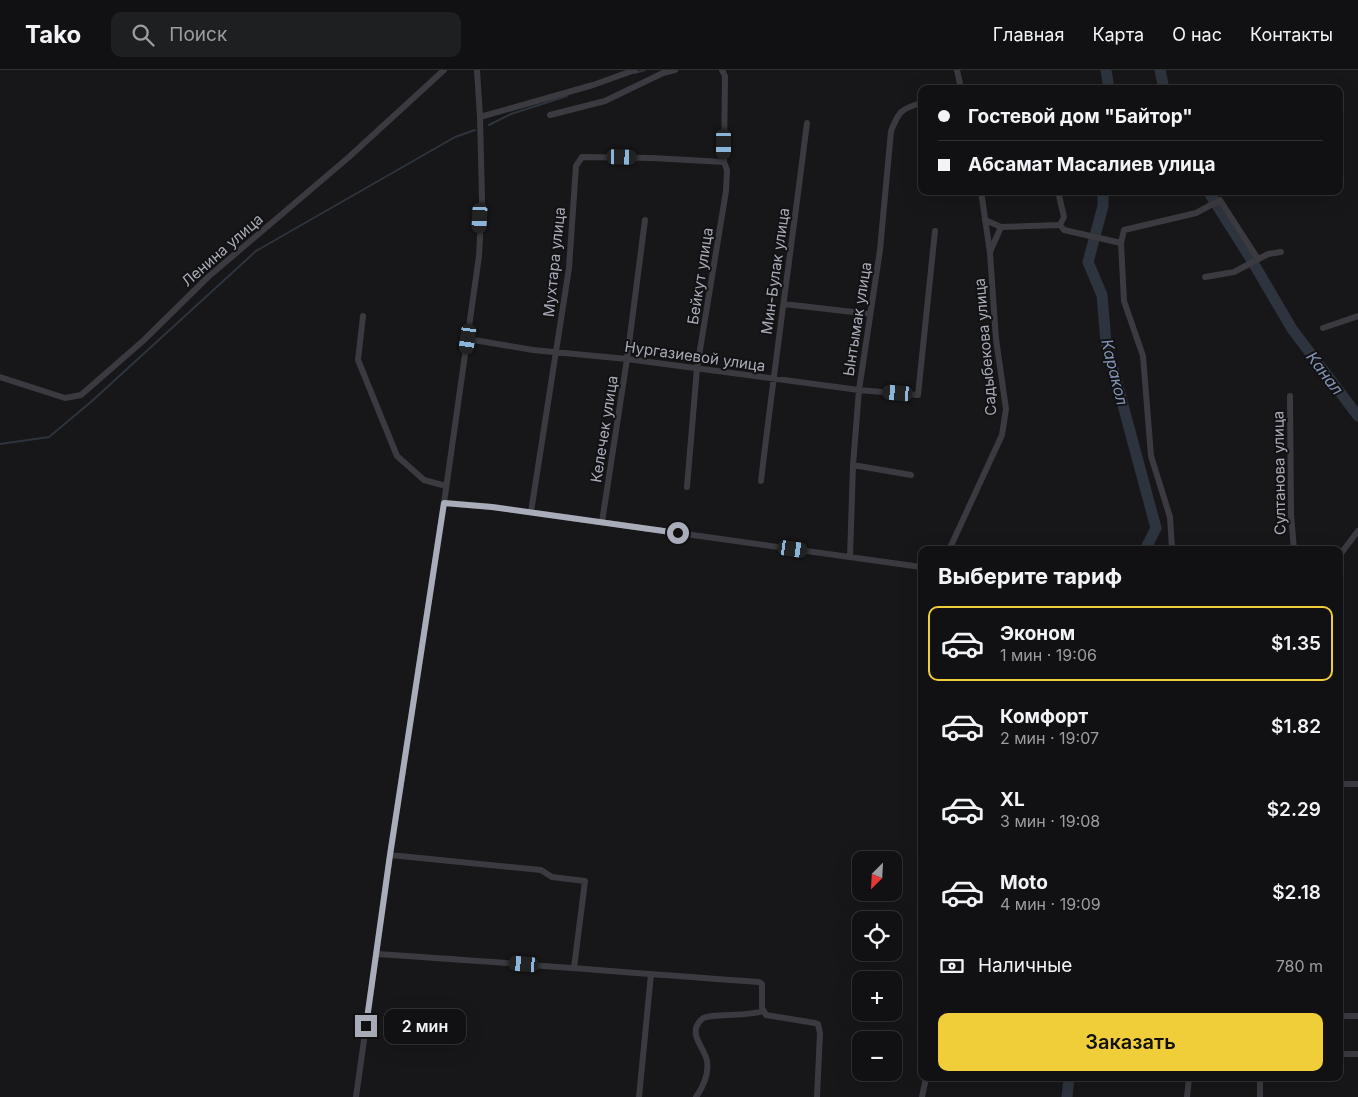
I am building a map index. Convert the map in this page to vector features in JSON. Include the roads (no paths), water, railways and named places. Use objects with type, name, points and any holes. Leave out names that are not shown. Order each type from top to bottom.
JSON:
[{"type":"street","name":"Ленина улица","points":[[0,377],[65,398],[81,395],[144,340],[208,277],[350,157],[444,70]]},
{"type":"street","points":[[356,1097],[390,855],[468,339],[478,256],[482,199],[477,70]]},
{"type":"street","points":[[480,117],[593,85],[635,70]]},
{"type":"street","points":[[550,115],[605,101],[663,73],[675,70]]},
{"type":"street","name":"Бейкут улица","points":[[687,487],[697,368],[726,191],[724,76],[722,70]]},
{"type":"street","points":[[957,70],[960,85]]},
{"type":"street","name":"Ынтымак улица","points":[[850,557],[853,465],[859,390],[880,250],[891,131],[902,109],[918,104]]},
{"type":"street","name":"Мин-Булак улица","points":[[761,482],[807,123]]},
{"type":"street","name":"Мухтара улица","points":[[531,512],[569,268],[576,166],[582,157],[724,162]]},
{"type":"street","name":"Садыбекова улица","points":[[951,546],[1002,435],[1006,410],[996,339],[990,253],[982,195]]},
{"type":"street","points":[[1059,195],[1064,217],[1060,225]]},
{"type":"street","points":[[1172,546],[1170,517],[1151,456],[1143,356],[1124,301],[1121,243],[1124,230],[1196,213],[1220,200],[1258,260]]},
{"type":"street","name":"Келечек улица","points":[[602,522],[627,359],[645,220]]},
{"type":"street","points":[[985,220],[1001,227],[1060,225]]},
{"type":"street","points":[[1060,225],[1064,230],[1121,243]]},
{"type":"street","points":[[990,253],[1001,227]]},
{"type":"street","name":"Нургазиевой улица","points":[[468,339],[533,350],[627,359],[859,390],[918,395],[935,230]]},
{"type":"street","points":[[1204,277],[1234,272],[1268,254],[1281,252]]},
{"type":"street","points":[[784,304],[870,314]]},
{"type":"street","points":[[363,316],[358,360],[397,456],[424,480],[446,486]]},
{"type":"street","points":[[1323,328],[1358,316]]},
{"type":"street","name":"Султанова улица","points":[[1290,396],[1291,514],[1294,546]]},
{"type":"street","points":[[853,465],[911,475]]},
{"type":"street","points":[[444,503],[531,512],[918,567]]},
{"type":"street","points":[[1343,551],[1358,531]]},
{"type":"street","points":[[1343,784],[1358,784]]},
{"type":"street","points":[[390,855],[541,870],[552,877],[585,881],[574,968]]},
{"type":"street","points":[[376,954],[759,982],[763,986],[762,1011]]},
{"type":"street","points":[[639,1097],[651,974]]},
{"type":"street","points":[[696,1097],[707,1073],[706,1056],[696,1038],[699,1022],[706,1016],[736,1016],[756,1014],[762,1011]]},
{"type":"street","points":[[762,1011],[768,1016],[818,1024],[820,1033],[817,1097]]},
{"type":"street","points":[[1343,1016],[1358,1016]]},
{"type":"street","points":[[1343,1054],[1358,1054]]},
{"type":"street","points":[[922,1097],[925,1081]]},
{"type":"street","points":[[1187,1097],[1189,1081]]},
{"type":"street","points":[[1260,1081],[1260,1097]]},
{"type":"waterway","points":[[635,73],[645,70]]},
{"type":"waterway","name":"Каракол","points":[[1106,70],[1108,85]]},
{"type":"waterway","points":[[1160,70],[1163,85]]},
{"type":"waterway","points":[[489,125],[511,114],[567,96]]},
{"type":"waterway","points":[[0,444],[49,437],[92,401],[256,251],[455,137],[475,130]]},
{"type":"waterway","name":"Каракол","points":[[1103,195],[1103,206],[1088,262],[1102,295],[1106,342],[1156,528],[1147,546]]},
{"type":"waterway","name":"Канал","points":[[1211,195],[1292,329],[1358,416]]},
{"type":"waterway","name":"Каракол","points":[[1067,1097],[1069,1081]]}]
